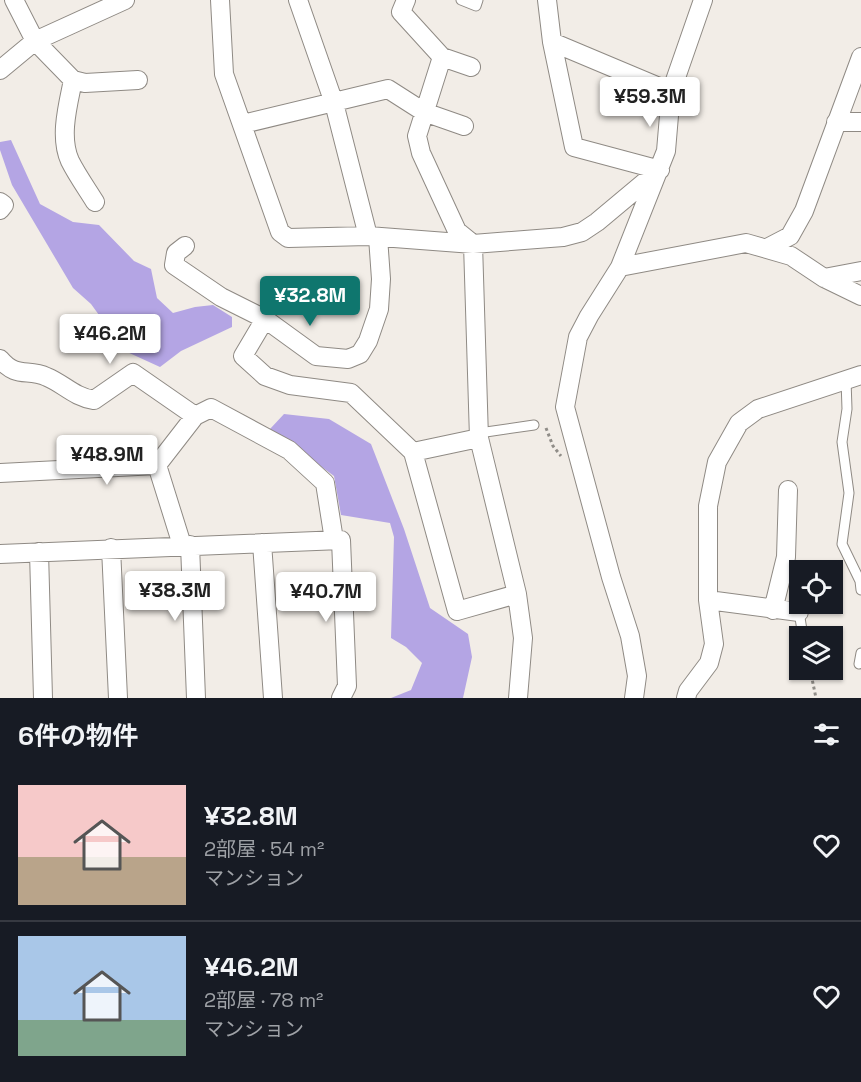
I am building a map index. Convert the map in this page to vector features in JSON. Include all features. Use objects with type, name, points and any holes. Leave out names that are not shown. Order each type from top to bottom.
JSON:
[{"type":"street","points":[[14,0],[35,41],[73,80],[85,83],[138,80]]},
{"type":"street","points":[[0,70],[35,41],[125,0]]},
{"type":"street","points":[[220,0],[224,74],[280,232],[288,238],[373,236],[474,244],[563,237],[582,232],[597,222],[660,170]]},
{"type":"street","points":[[185,246],[176,253],[174,266],[221,297],[265,319],[316,356],[348,359],[360,354],[368,341],[379,309],[381,279],[373,236],[334,103],[298,0]]},
{"type":"street","points":[[406,0],[401,12],[442,57],[471,67]]},
{"type":"street","points":[[547,0],[552,42],[574,147],[660,170]]},
{"type":"street","points":[[634,698],[637,676],[630,636],[565,407],[578,337],[620,267],[660,170],[666,151],[671,92],[700,1]]},
{"type":"street","points":[[552,42],[671,92]]},
{"type":"street","points":[[442,57],[417,136],[421,153],[457,231],[474,244]]},
{"type":"street","points":[[767,248],[790,236],[799,219],[861,57]]},
{"type":"street","points":[[73,80],[66,121],[66,148],[70,160],[96,202]]},
{"type":"street","points":[[243,124],[388,89],[424,112],[464,126]]},
{"type":"street","points":[[836,122],[861,122]]},
{"type":"street","points":[[0,202],[4,205],[0,210]]},
{"type":"street","points":[[620,267],[746,243],[791,256],[824,278],[861,296]]},
{"type":"street","points":[[474,244],[479,436],[517,594],[523,639],[518,698]]},
{"type":"street","points":[[824,278],[861,271]]},
{"type":"street","points":[[265,319],[243,356],[265,376],[290,385],[351,393],[413,452],[456,611],[517,594]]},
{"type":"street","points":[[0,359],[16,372],[30,372],[48,377],[82,398],[94,400],[133,372],[195,416]]},
{"type":"street","points":[[686,698],[688,691],[709,663],[714,644],[708,600],[708,506],[717,462],[740,423],[758,410],[853,377]]},
{"type":"street","points":[[0,473],[157,465],[195,416],[211,408],[289,450],[325,483],[334,540]]},
{"type":"street","points":[[413,452],[479,436]]},
{"type":"street","points":[[157,465],[186,545],[196,698]]},
{"type":"street","points":[[773,610],[786,556],[788,490]]},
{"type":"street","points":[[0,554],[341,540],[347,686],[341,698]]},
{"type":"street","points":[[262,543],[273,698]]},
{"type":"street","points":[[111,549],[118,698]]},
{"type":"street","points":[[39,552],[43,698]]},
{"type":"street","points":[[708,600],[789,611]]},
{"type":"lane","points":[[461,0],[476,6],[478,0]]},
{"type":"lane","points":[[853,377],[842,442],[849,493],[842,544],[860,581],[861,590]]},
{"type":"lane","points":[[479,436],[534,425]]},
{"type":"lane","points":[[859,664],[861,653]]},
{"type":"path","points":[[534,425],[545,423],[553,446],[561,456],[577,454]]},
{"type":"path","points":[[812,680],[816,698]]},
{"type":"shaded area","points":[[11,140],[40,204],[73,222],[99,225],[134,261],[151,269],[157,298],[173,313],[213,305],[232,317],[232,327],[181,351],[160,367],[125,351],[91,304],[73,288],[12,185],[0,150],[0,142]]},
{"type":"shaded area","points":[[284,414],[329,419],[371,444],[404,529],[430,608],[468,634],[472,657],[463,698],[391,698],[411,690],[422,663],[406,647],[391,638],[394,537],[390,523],[341,515],[334,476],[270,429]]}]
